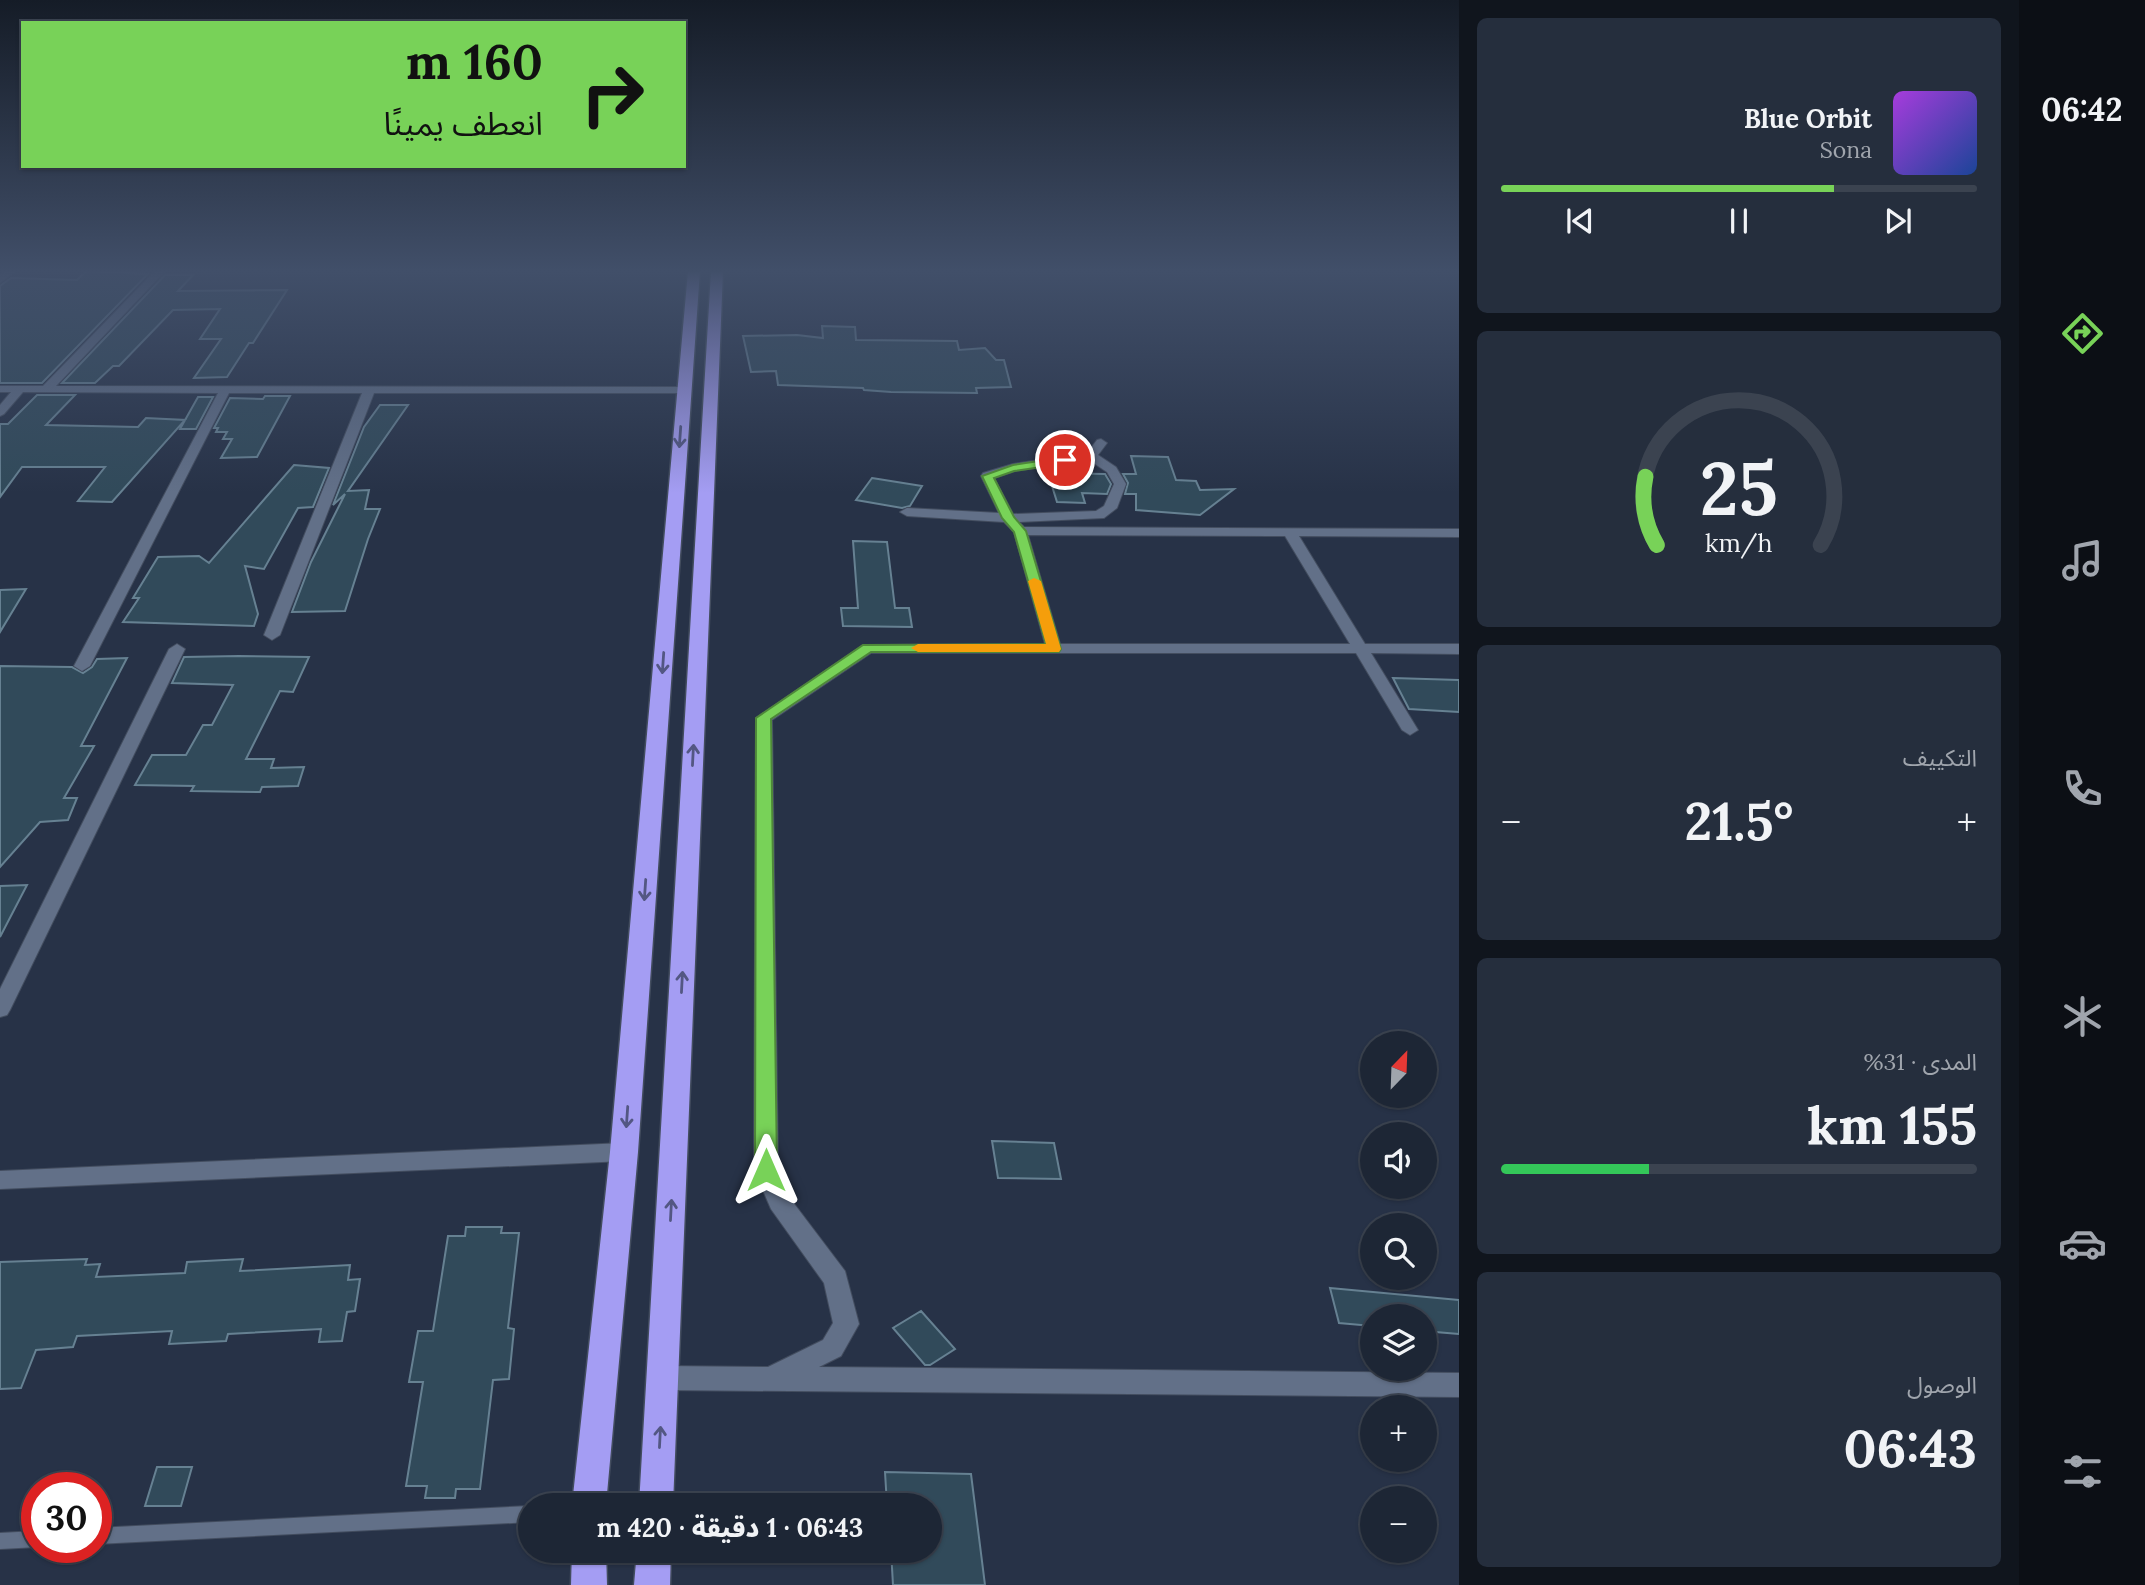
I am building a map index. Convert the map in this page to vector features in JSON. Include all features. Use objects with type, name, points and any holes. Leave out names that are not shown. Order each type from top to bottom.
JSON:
[{"type":"highway","points":[[590,1493],[624,1152],[688,345]]},
{"type":"highway","points":[[657,1493],[712,345]]},
{"type":"highway","points":[[589,1563],[589,1585]]},
{"type":"highway","points":[[652,1585],[653,1563]]},
{"type":"street","points":[[47,388],[89,345]]},
{"type":"street","points":[[0,389],[684,390]]},
{"type":"street","points":[[0,412],[20,389]]},
{"type":"street","points":[[82,666],[225,390]]},
{"type":"street","points":[[272,635],[369,390]]},
{"type":"street","points":[[1091,456],[1101,443]]},
{"type":"street","points":[[907,512],[1008,518],[1100,515],[1110,508],[1120,484],[1112,470],[1091,456],[1013,468],[987,476],[1008,518],[1020,531],[1054,649]]},
{"type":"street","points":[[1020,531],[1459,533]]},
{"type":"street","points":[[1290,533],[1410,730]]},
{"type":"street","points":[[770,1379],[832,1348],[846,1324],[836,1279],[779,1202],[766,1170],[764,718],[868,648],[1459,649]]},
{"type":"street","points":[[0,1010],[177,649]]},
{"type":"street","points":[[0,1180],[624,1152]]},
{"type":"street","points":[[663,1378],[1459,1385]]},
{"type":"lane","points":[[112,1535],[518,1515]]},
{"type":"lane","points":[[0,1541],[21,1540]]},
{"type":"building","points":[[0,345],[79,345],[42,383],[0,383]]},
{"type":"building","points":[[98,345],[139,345],[119,366],[113,366],[95,383],[62,383]]},
{"type":"building","points":[[217,345],[248,345],[227,377],[194,378]]},
{"type":"building","points":[[745,345],[958,345],[959,350],[985,348],[996,360],[1004,360],[1011,387],[976,388],[977,393],[891,392],[863,388],[778,385],[776,371],[751,372]]},
{"type":"building","points":[[37,395],[75,395],[46,425],[138,427],[146,418],[185,420],[112,502],[78,501],[105,467],[22,467],[0,497],[0,424],[8,424]]},
{"type":"building","points":[[265,396],[290,396],[257,457],[221,458],[232,439],[223,439],[227,432],[216,432],[218,428],[214,428],[230,398],[263,399]]},
{"type":"building","points":[[198,397],[213,397],[196,429],[180,429]]},
{"type":"building","points":[[380,405],[408,405],[348,491],[369,490],[365,509],[380,509],[345,611],[292,612],[311,562],[345,494],[333,505],[364,427]]},
{"type":"building","points":[[1131,456],[1168,457],[1176,480],[1196,481],[1200,490],[1234,489],[1200,515],[1136,510],[1136,494],[1125,494],[1128,483],[1123,474],[1136,474]]},
{"type":"building","points":[[294,465],[329,468],[313,507],[298,508],[264,569],[245,566],[258,614],[254,626],[123,622],[139,598],[133,598],[158,557],[199,556],[209,563]]},
{"type":"building","points":[[1048,473],[1105,474],[1111,484],[1107,494],[1082,493],[1085,503],[1057,502]]},
{"type":"building","points":[[872,478],[922,486],[910,506],[902,508],[856,500]]},
{"type":"building","points":[[853,541],[887,542],[895,608],[909,608],[912,627],[843,626],[841,608],[858,608]]},
{"type":"building","points":[[26,589],[0,632],[0,590]]},
{"type":"building","points":[[184,657],[309,657],[293,692],[280,691],[246,759],[274,759],[271,768],[304,767],[298,786],[262,787],[260,792],[191,791],[194,786],[135,785],[152,755],[186,755],[203,725],[212,725],[233,685],[172,683]]},
{"type":"building","points":[[127,658],[81,746],[94,746],[64,798],[77,798],[68,820],[40,822],[0,867],[0,666],[72,667],[83,673],[92,667],[97,659]]},
{"type":"building","points":[[1393,678],[1459,680],[1459,712],[1409,709]]},
{"type":"building","points":[[27,885],[0,937],[0,886]]},
{"type":"building","points":[[992,1141],[1054,1143],[1061,1179],[998,1178]]},
{"type":"building","points":[[466,1227],[502,1227],[501,1233],[519,1233],[508,1328],[514,1329],[509,1379],[493,1380],[480,1489],[456,1489],[455,1498],[425,1498],[427,1486],[406,1486],[423,1382],[409,1382],[418,1331],[433,1331],[448,1236],[465,1236]]},
{"type":"building","points":[[87,1259],[85,1265],[100,1264],[96,1277],[185,1273],[187,1262],[243,1259],[240,1271],[350,1265],[348,1280],[360,1279],[355,1311],[347,1312],[342,1341],[319,1342],[321,1329],[228,1334],[226,1341],[169,1344],[172,1331],[77,1336],[73,1347],[36,1350],[21,1388],[0,1389],[0,1262]]},
{"type":"building","points":[[1330,1288],[1459,1300],[1459,1334],[1437,1332],[1437,1304],[1360,1304],[1360,1325],[1339,1323]]},
{"type":"building","points":[[921,1311],[955,1349],[930,1365],[925,1365],[893,1328]]},
{"type":"building","points":[[157,1467],[192,1467],[181,1506],[145,1506]]},
{"type":"building","points":[[885,1472],[971,1474],[985,1585],[893,1585],[892,1563],[942,1563],[942,1493],[886,1493]]},
{"type":"slow traffic","points":[[918,648],[1054,649],[1034,581]]},
{"type":"route","points":[[766,1170],[764,718],[868,648],[1054,649],[1020,531],[1008,518],[987,476],[1013,468],[1065,460]]}]
